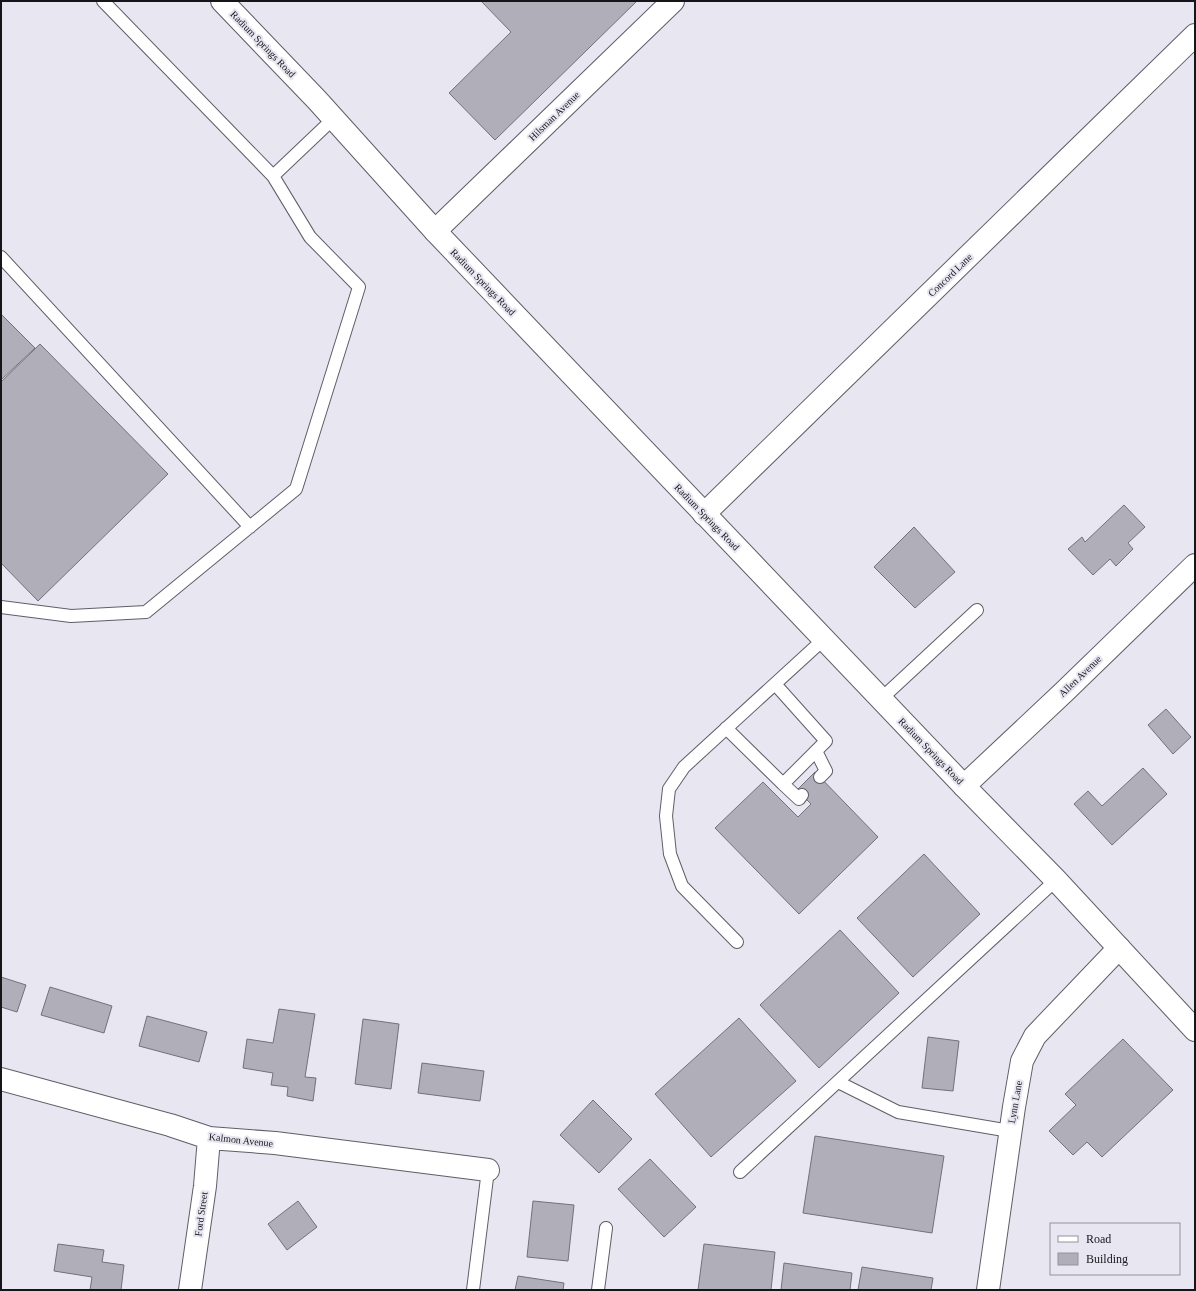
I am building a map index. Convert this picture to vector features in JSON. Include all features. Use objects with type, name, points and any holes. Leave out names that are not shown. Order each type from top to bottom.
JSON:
[{"type":"street","name":"Radium Springs Road","points":[[222,1],[333,119],[435,231],[964,786],[1056,880],[1195,1030]]},
{"type":"street","name":"Hilsman Avenue","points":[[435,231],[673,1]]},
{"type":"street","name":"Concord Lane","points":[[704,514],[1195,35]]},
{"type":"street","name":"Allen Avenue","points":[[964,786],[1064,692],[1195,565]]},
{"type":"street","name":"Lynn Lane","points":[[988,1290],[1010,1131],[1022,1062],[1035,1036],[1119,948]]},
{"type":"street","name":"Kalmon Avenue","points":[[1,1079],[170,1125],[208,1138],[275,1143],[488,1170]]},
{"type":"street","name":"Ford Street","points":[[190,1290],[204,1186],[208,1138]]},
{"type":"lane","points":[[1,606],[71,616],[146,612],[296,489],[359,287],[310,237],[273,176],[103,1]]},
{"type":"lane","points":[[273,176],[333,119]]},
{"type":"lane","points":[[1,257],[250,527]]},
{"type":"lane","points":[[881,699],[977,610]]},
{"type":"lane","points":[[737,942],[682,886],[670,854],[666,816],[669,789],[684,767],[824,639]]},
{"type":"lane","points":[[775,684],[826,741],[783,784]]},
{"type":"lane","points":[[726,728],[783,784],[799,798],[802,795]]},
{"type":"lane","points":[[816,751],[826,771],[820,777]]},
{"type":"lane","points":[[740,1172],[1056,880]]},
{"type":"lane","points":[[838,1082],[898,1112],[1010,1131]]},
{"type":"lane","points":[[473,1290],[488,1170]]},
{"type":"lane","points":[[598,1290],[606,1228]]},
{"type":"building","points":[[481,1],[637,1],[495,140],[449,93],[511,32]]},
{"type":"building","points":[[1,314],[35,348],[1,380]]},
{"type":"building","points":[[40,344],[168,474],[38,601],[1,563],[1,382]]},
{"type":"building","points":[[1124,505],[1145,527],[1128,543],[1133,549],[1116,566],[1110,559],[1093,575],[1068,549],[1082,537],[1085,542]]},
{"type":"building","points":[[914,527],[955,572],[915,608],[874,567]]},
{"type":"building","points":[[1166,709],[1191,737],[1173,754],[1148,725]]},
{"type":"building","points":[[1143,768],[1167,794],[1112,845],[1074,804],[1088,791],[1102,806]]},
{"type":"building","points":[[815,772],[878,837],[799,914],[715,828],[763,782],[798,817],[811,804],[797,790]]},
{"type":"building","points":[[924,854],[980,914],[913,977],[857,918]]},
{"type":"building","points":[[840,930],[899,993],[819,1068],[760,1005]]},
{"type":"building","points":[[1,977],[26,985],[17,1012],[1,1007]]},
{"type":"building","points":[[50,987],[112,1006],[104,1033],[41,1015]]},
{"type":"building","points":[[279,1009],[315,1014],[305,1077],[316,1078],[313,1101],[287,1096],[288,1087],[271,1085],[273,1073],[243,1068],[247,1039],[273,1043]]},
{"type":"building","points":[[147,1016],[207,1032],[199,1062],[139,1046]]},
{"type":"building","points":[[739,1018],[796,1081],[711,1157],[655,1094]]},
{"type":"building","points":[[363,1019],[399,1024],[391,1089],[355,1084]]},
{"type":"building","points":[[928,1037],[959,1041],[953,1091],[922,1088]]},
{"type":"building","points":[[1123,1039],[1173,1090],[1102,1157],[1087,1142],[1073,1155],[1049,1131],[1076,1105],[1065,1094]]},
{"type":"building","points":[[422,1063],[484,1071],[480,1101],[418,1093]]},
{"type":"building","points":[[593,1100],[632,1139],[599,1173],[560,1135]]},
{"type":"building","points":[[815,1136],[944,1156],[932,1233],[803,1213]]},
{"type":"building","points":[[650,1159],[696,1207],[664,1237],[618,1189]]},
{"type":"building","points":[[298,1201],[317,1227],[287,1250],[268,1224]]},
{"type":"building","points":[[533,1201],[574,1205],[568,1261],[527,1257]]},
{"type":"building","points":[[58,1244],[104,1250],[102,1262],[124,1265],[121,1290],[90,1290],[92,1277],[54,1271]]},
{"type":"building","points":[[704,1244],[775,1252],[771,1290],[698,1290]]},
{"type":"building","points":[[784,1263],[852,1273],[850,1290],[781,1290]]},
{"type":"building","points":[[862,1267],[933,1278],[931,1290],[858,1290]]},
{"type":"building","points":[[518,1276],[564,1283],[563,1290],[515,1290]]}]
